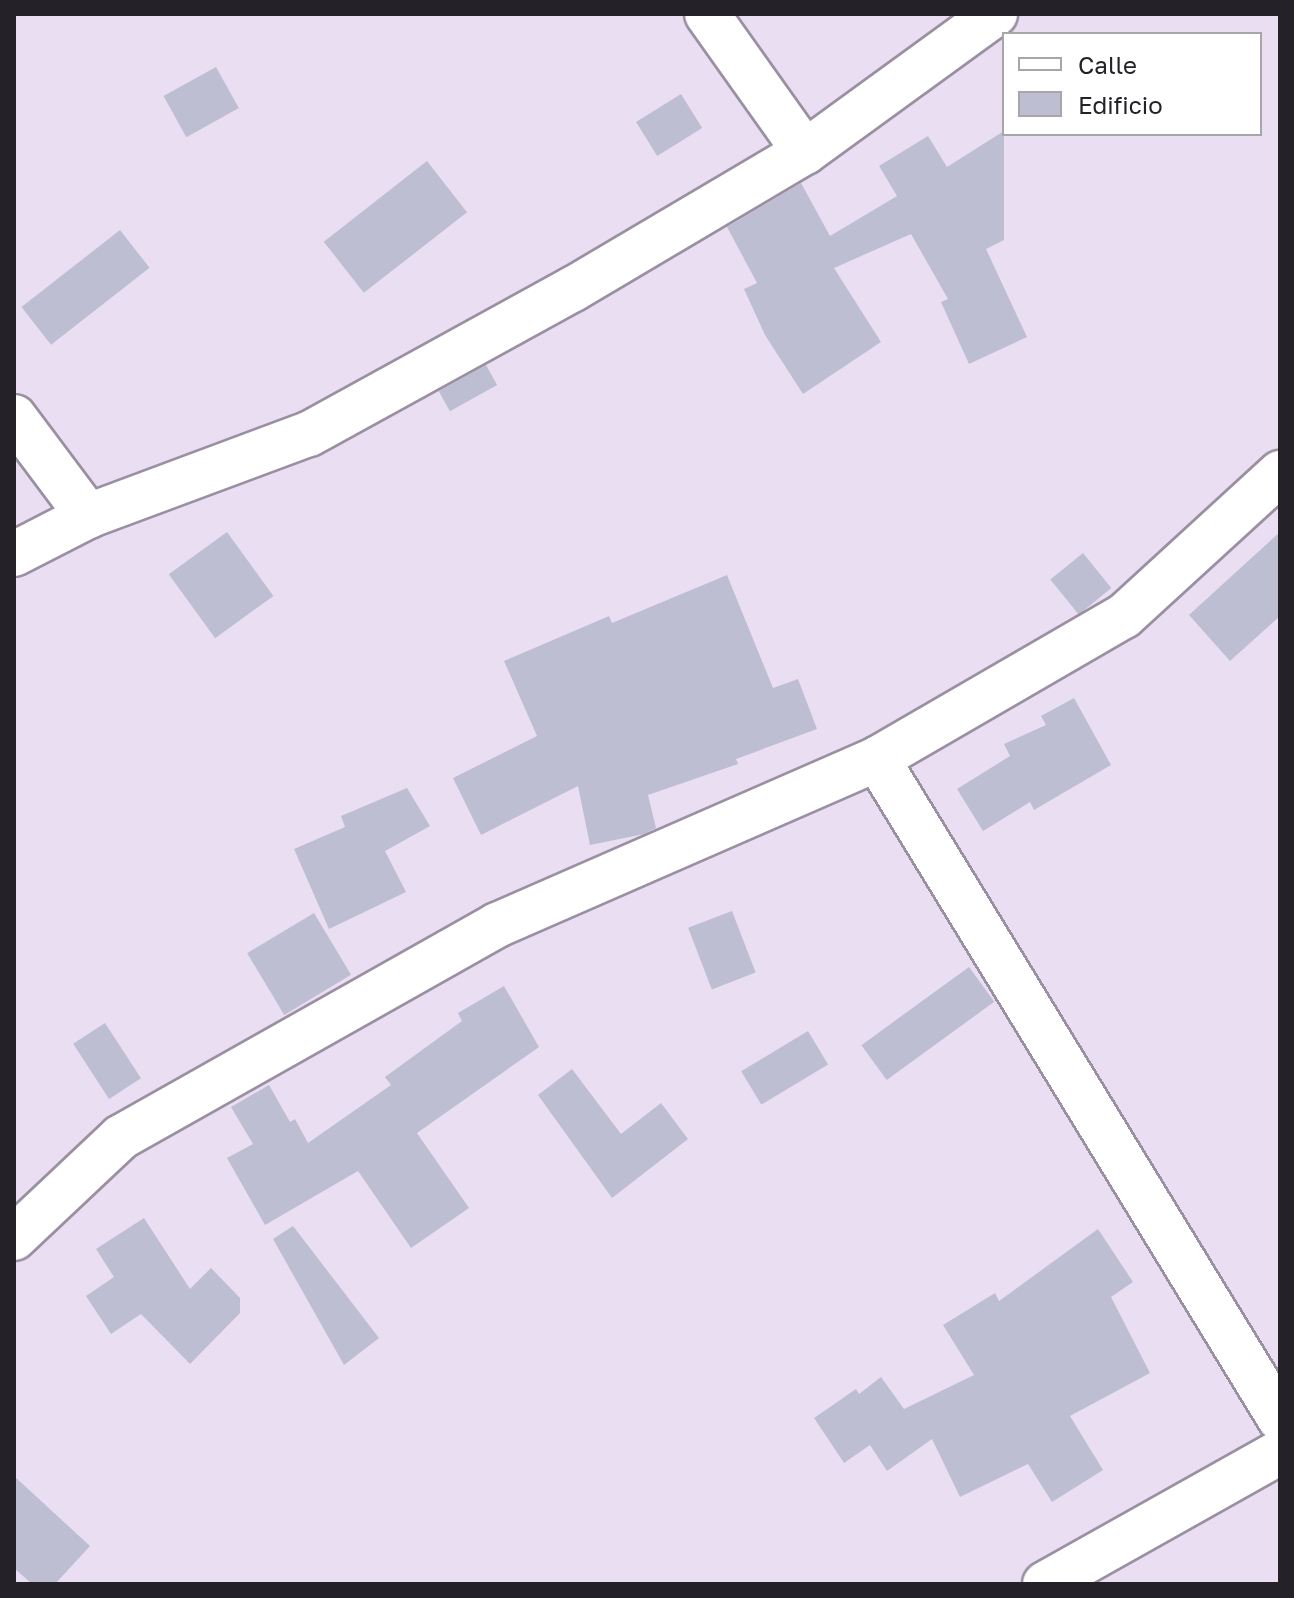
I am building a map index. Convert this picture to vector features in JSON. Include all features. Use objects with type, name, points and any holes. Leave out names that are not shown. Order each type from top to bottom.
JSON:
[{"type":"street","points":[[707,14],[805,152]]},
{"type":"street","points":[[14,554],[88,516],[309,434],[573,289],[805,152],[995,14]]},
{"type":"street","points":[[14,417],[88,516]]},
{"type":"street","points":[[14,1238],[121,1137],[497,925],[877,759],[1124,616],[1280,473]]},
{"type":"street","points":[[877,759],[1280,1419]]},
{"type":"street","points":[[1045,1584],[1280,1452]]},
{"type":"building","points":[[216,67],[239,108],[186,137],[164,96]]},
{"type":"building","points":[[681,94],[702,128],[657,156],[636,122]]},
{"type":"building","points":[[1002,132],[1004,240],[986,249],[1027,337],[969,364],[941,302],[948,299],[911,234],[834,268],[881,342],[803,394],[765,335],[744,289],[757,283],[727,227],[801,183],[830,236],[897,196],[879,166],[928,136],[947,167]]},
{"type":"building","points":[[427,161],[467,212],[364,293],[324,242]]},
{"type":"building","points":[[120,230],[150,268],[51,345],[21,307]]},
{"type":"building","points":[[486,365],[497,385],[450,411],[439,391]]},
{"type":"building","points":[[227,532],[273,596],[215,638],[169,574]]},
{"type":"building","points":[[1280,532],[1280,616],[1230,661],[1189,615]]},
{"type":"building","points":[[1083,553],[1111,588],[1079,614],[1050,579]]},
{"type":"building","points":[[727,575],[773,688],[798,679],[817,729],[736,759],[738,764],[648,795],[656,828],[644,834],[590,845],[578,786],[481,835],[453,778],[537,736],[504,661],[609,616],[612,623]]},
{"type":"building","points":[[1074,698],[1111,765],[1034,810],[1030,802],[983,831],[957,789],[1010,756],[1004,744],[1046,725],[1041,716]]},
{"type":"building","points":[[407,788],[430,826],[385,851],[406,892],[329,929],[294,849],[345,827],[341,816]]},
{"type":"building","points":[[732,911],[756,973],[712,989],[688,928]]},
{"type":"building","points":[[314,913],[351,975],[284,1015],[247,953]]},
{"type":"building","points":[[969,967],[994,1002],[887,1080],[861,1045]]},
{"type":"building","points":[[504,986],[539,1047],[417,1133],[469,1208],[411,1248],[358,1171],[265,1225],[227,1158],[253,1144],[231,1107],[269,1085],[290,1122],[295,1119],[308,1143],[391,1085],[385,1077],[462,1021],[458,1013]]},
{"type":"building","points":[[105,1023],[141,1078],[109,1099],[73,1044]]},
{"type":"building","points":[[808,1031],[828,1064],[761,1105],[741,1071]]},
{"type":"building","points":[[572,1069],[621,1134],[661,1103],[688,1139],[612,1198],[538,1095]]},
{"type":"building","points":[[144,1218],[190,1289],[211,1268],[240,1298],[240,1313],[190,1364],[141,1314],[111,1334],[86,1296],[114,1277],[96,1249]]},
{"type":"building","points":[[293,1226],[379,1338],[344,1365],[273,1239]]},
{"type":"building","points":[[1098,1229],[1133,1282],[1111,1297],[1150,1373],[1070,1416],[1103,1470],[1052,1502],[1028,1464],[960,1497],[932,1439],[887,1471],[870,1445],[844,1463],[814,1418],[856,1389],[859,1394],[881,1377],[904,1409],[974,1375],[943,1325],[995,1293],[999,1301]]},
{"type":"building","points":[[14,1476],[90,1546],[55,1584],[32,1584],[14,1568]]}]
